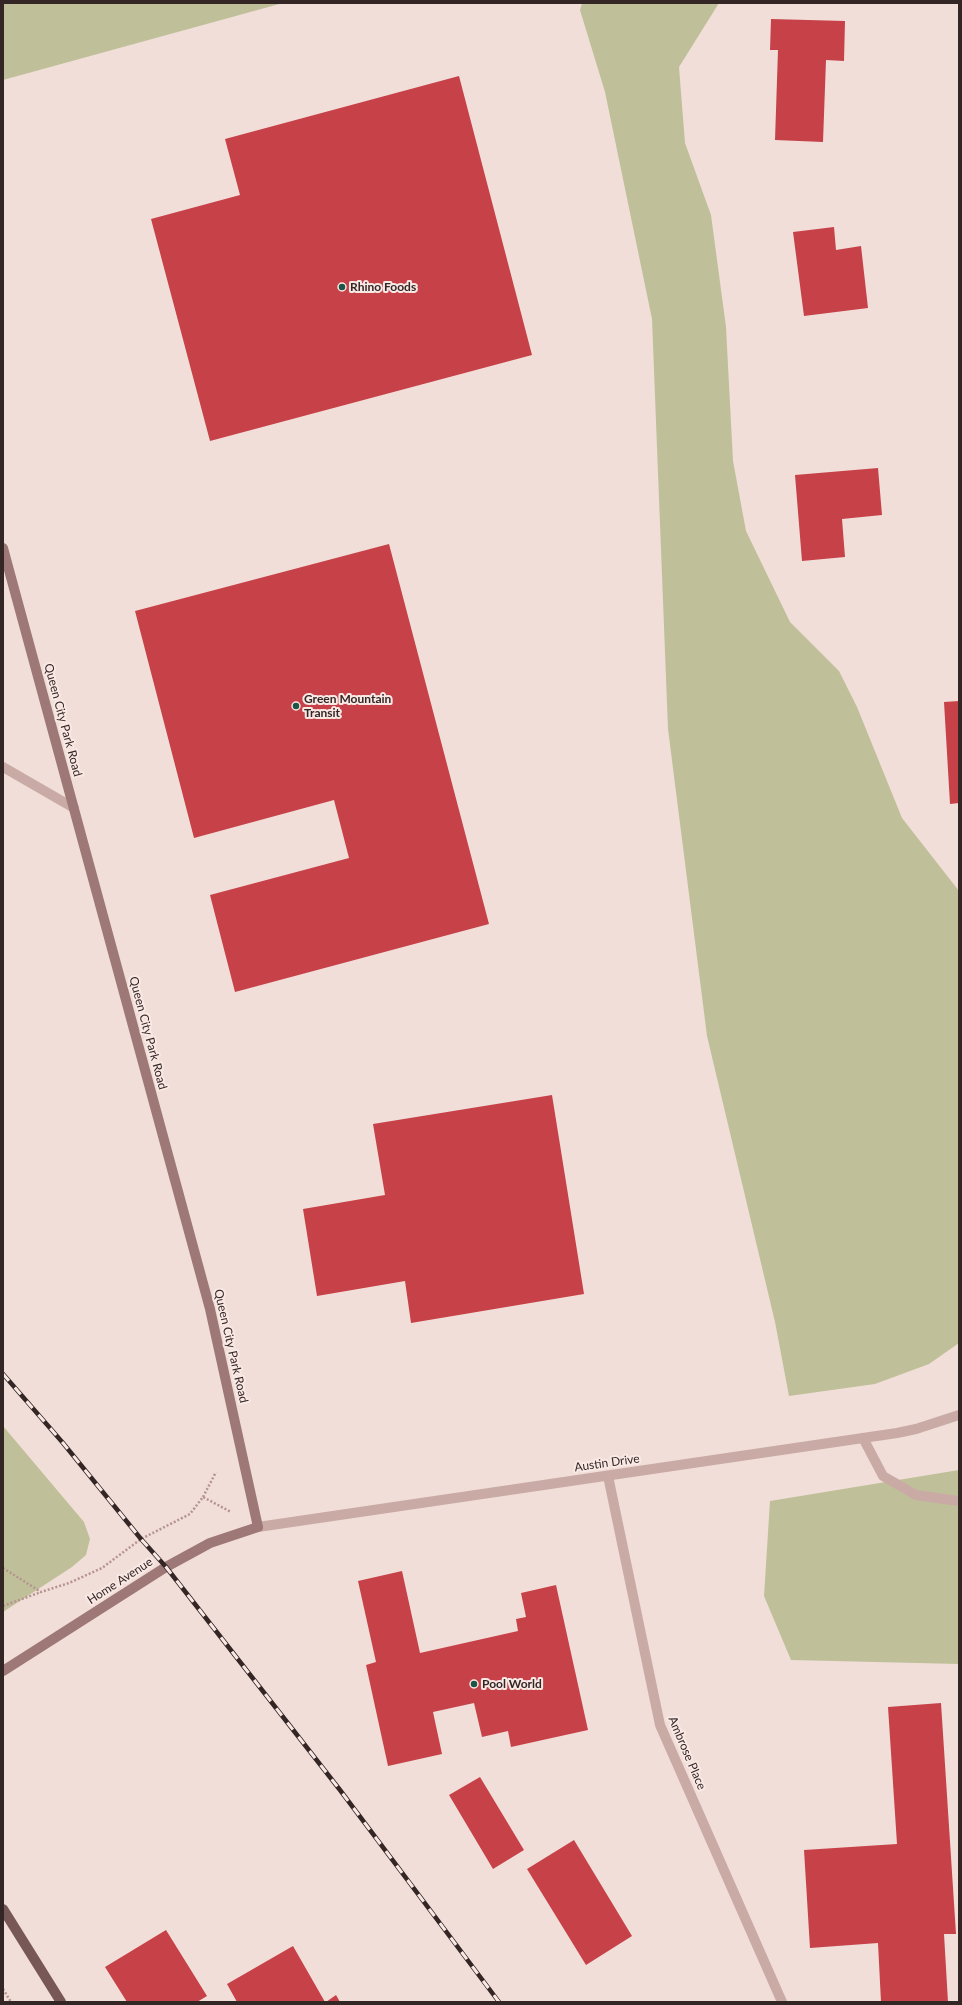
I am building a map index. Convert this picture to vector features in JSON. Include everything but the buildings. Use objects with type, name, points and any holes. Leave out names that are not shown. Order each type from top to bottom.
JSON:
[{"type":"main road","points":[[3,1909],[61,2002]]},
{"type":"street","name":"Queen City Park Road","points":[[3,548],[210,1309],[258,1528]]},
{"type":"street","points":[[3,767],[74,808]]},
{"type":"street","name":"Austin Drive","points":[[258,1528],[863,1438],[916,1429],[959,1415]]},
{"type":"street","points":[[863,1438],[883,1476],[916,1495],[959,1501]]},
{"type":"street","name":"Ambrose Place","points":[[608,1476],[660,1725],[782,2002]]},
{"type":"street","name":"Home Avenue","points":[[3,1671],[166,1567],[210,1543],[258,1528]]},
{"type":"path","points":[[3,1606],[69,1583],[102,1568],[141,1539],[190,1514],[203,1497],[216,1472]]},
{"type":"path","points":[[203,1497],[258,1528]]},
{"type":"path","points":[[3,1568],[41,1592]]},
{"type":"path","points":[[3,1989],[12,2002]]},
{"type":"green space","points":[[3,3],[283,3],[3,80]]},
{"type":"green space","points":[[582,3],[719,3],[679,67],[685,143],[711,215],[726,327],[733,461],[746,531],[790,622],[839,671],[857,707],[902,818],[959,891],[959,1343],[929,1364],[875,1384],[789,1396],[775,1322],[707,1036],[668,729],[652,319],[605,92],[580,10]]},
{"type":"green space","points":[[3,1426],[84,1522],[90,1539],[86,1555],[72,1567],[3,1612]]},
{"type":"green space","points":[[959,1470],[959,1664],[791,1660],[764,1596],[770,1501]]},
{"type":"railway","points":[[3,1374],[63,1443],[141,1539],[166,1567],[340,1790],[499,2002]]},
{"type":"place","name":"Rhino Foods","points":[[342,287]]},
{"type":"place","name":"Green Mountain Transit","points":[[296,706]]},
{"type":"place","name":"Pool World","points":[[474,1684]]}]
